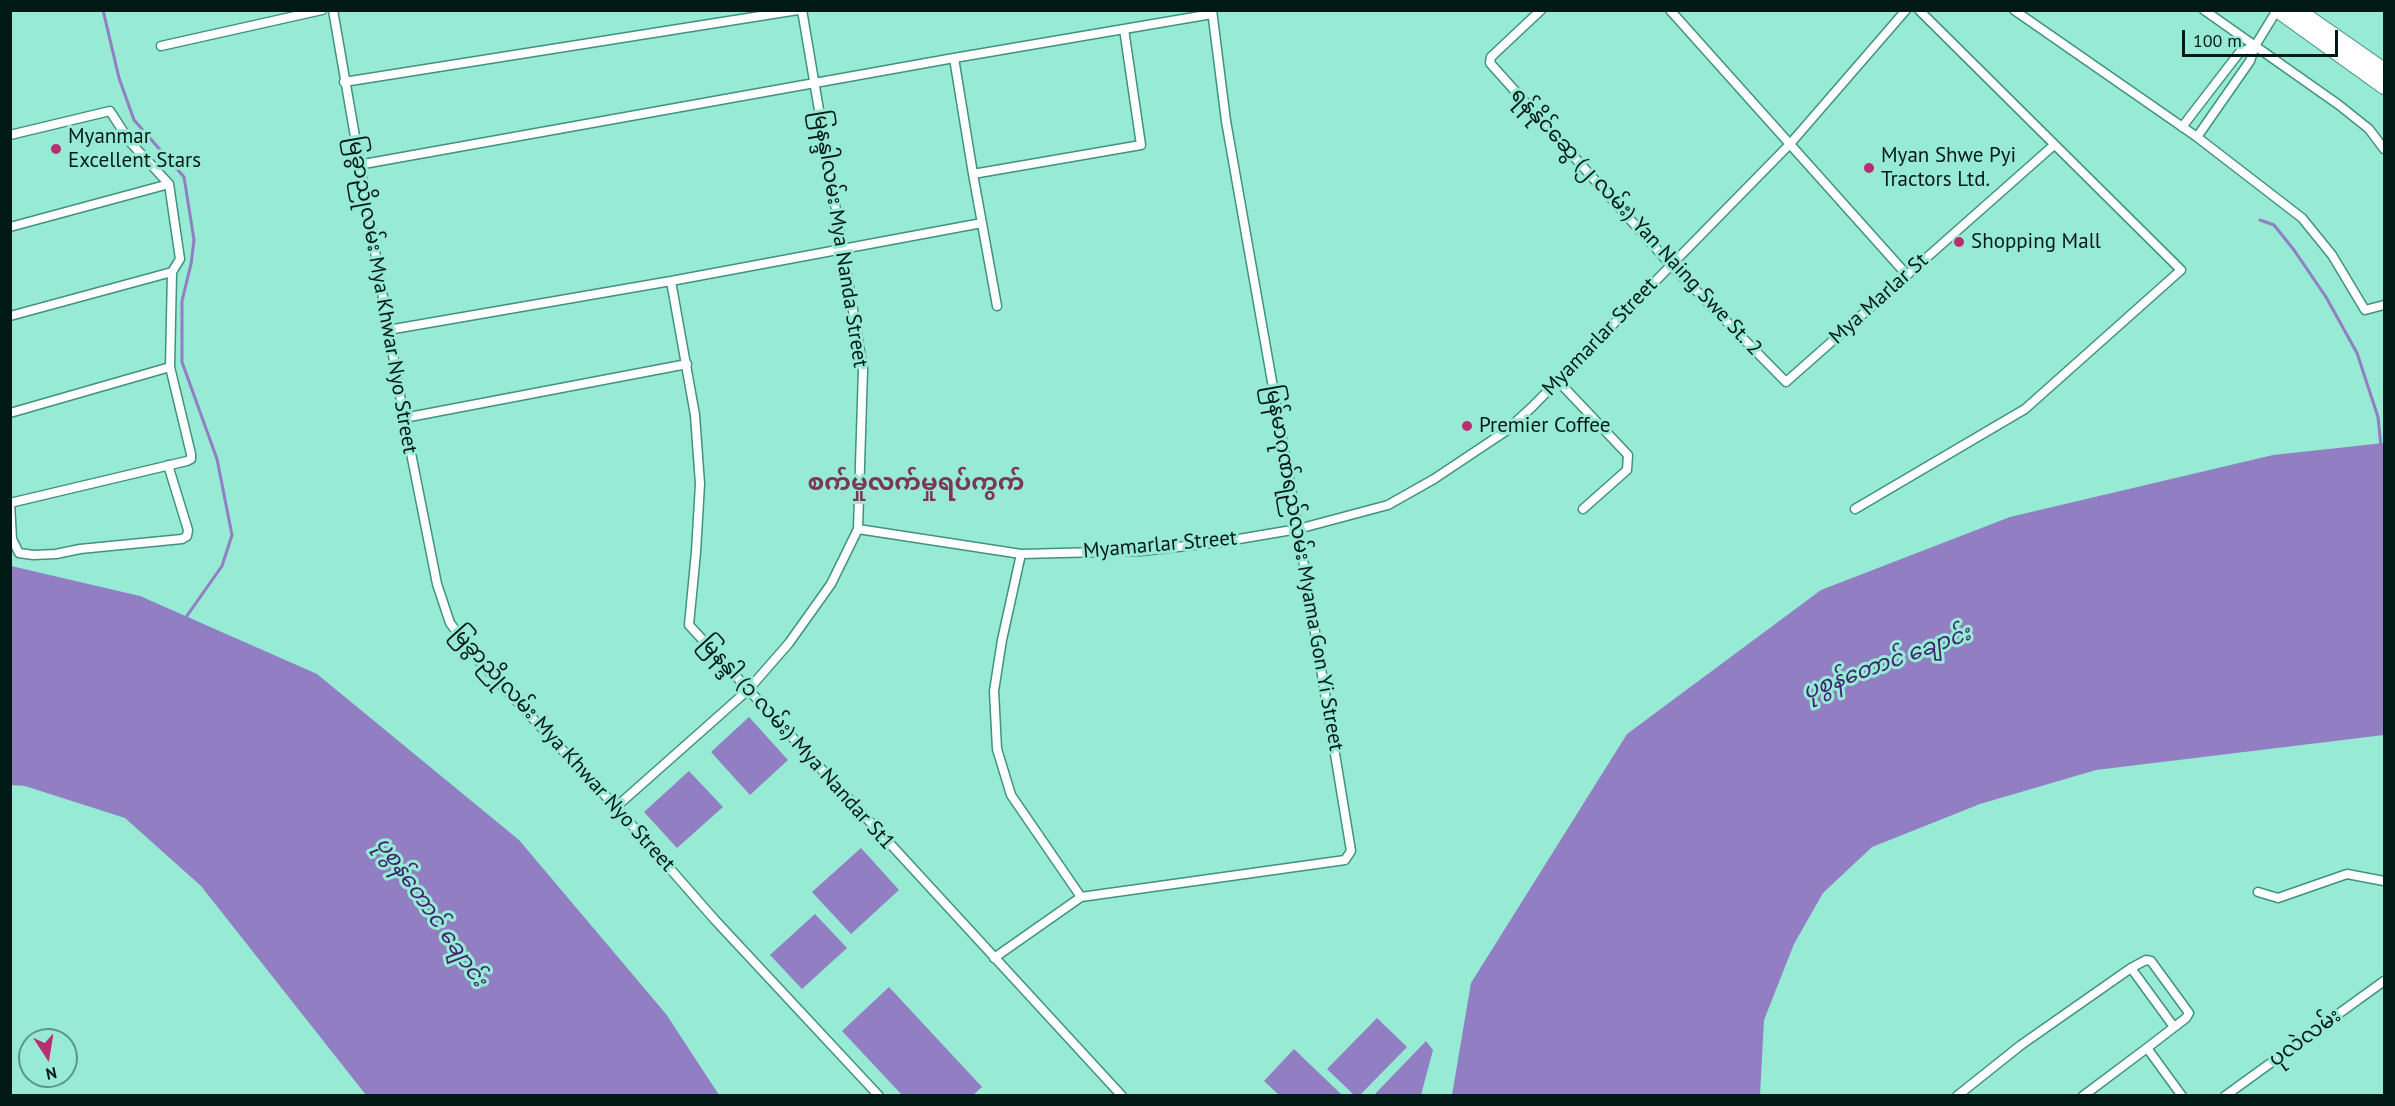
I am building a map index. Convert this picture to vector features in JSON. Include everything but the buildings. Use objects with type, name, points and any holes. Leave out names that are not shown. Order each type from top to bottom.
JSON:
[{"type":"main road","points":[[2277,10],[2329,41],[2385,70]]},
{"type":"main road","points":[[2298,10],[2329,41],[2385,87]]},
{"type":"street","points":[[161,45],[322,10]]},
{"type":"street","name":"မြခွာညိုလမ်း Mya Khwar Nyo Street","points":[[333,10],[358,165],[404,418],[437,584],[450,623],[478,660],[616,807],[715,920],[879,1095]]},
{"type":"street","points":[[344,82],[800,10]]},
{"type":"street","name":"မြနန္ဒါလမ်း Mya Nanda Street","points":[[616,807],[748,690],[789,643],[831,584],[858,529],[863,369],[800,10]]},
{"type":"street","name":"ရန်နိုင်ဆွေ (၂ လမ်း) Yan Naing Swe St. 2","points":[[1541,10],[1490,60],[1490,63],[1670,264],[1786,382]]},
{"type":"street","points":[[1670,10],[1907,275]]},
{"type":"street","name":"Myamarlar Street","points":[[858,529],[1021,554],[1142,550],[1221,542],[1298,529],[1388,505],[1434,479],[1506,431],[1790,144],[1906,10]]},
{"type":"street","points":[[1856,509],[2025,409],[2181,270],[1919,10]]},
{"type":"street","points":[[2014,10],[2197,137],[2302,218],[2332,255],[2365,310],[2385,305]]},
{"type":"street","points":[[2204,10],[2347,111],[2369,129],[2385,149]]},
{"type":"street","points":[[2197,137],[2250,61],[2255,46],[2277,10]]},
{"type":"street","points":[[358,165],[1212,12]]},
{"type":"street","name":"မြန်မာဂုဏ်ရည်လမ်း Myama Gon Yi Street","points":[[1081,897],[1345,860],[1351,851],[1298,529],[1226,121],[1212,12]]},
{"type":"street","points":[[974,174],[1141,145],[1124,29]]},
{"type":"street","points":[[2182,127],[2239,53],[2255,46]]},
{"type":"street","points":[[954,58],[997,306]]},
{"type":"street","points":[[10,135],[110,111],[130,142],[168,184],[180,259],[172,272],[170,367],[191,454],[191,459],[187,461],[168,465],[11,503],[12,539],[19,553],[56,554],[80,549],[182,539],[187,536],[189,530],[168,465]]},
{"type":"street","name":"Mya Marlar St","points":[[1786,382],[2054,145]]},
{"type":"street","points":[[10,227],[168,184]]},
{"type":"street","points":[[388,330],[671,281],[982,223]]},
{"type":"street","points":[[10,316],[172,272]]},
{"type":"street","name":"မြနန္ဒါ (၁ လမ်း) Mya Nandar St1","points":[[671,281],[695,415],[700,484],[689,625],[1120,1095]]},
{"type":"street","points":[[404,418],[687,364]]},
{"type":"street","points":[[10,413],[170,367]]},
{"type":"street","points":[[1558,381],[1628,455],[1627,470],[1583,509]]},
{"type":"street","points":[[993,958],[1081,897],[1011,795],[997,749],[994,691],[1002,640],[1021,554]]},
{"type":"street","points":[[2258,892],[2278,898],[2347,874],[2385,881]]},
{"type":"street","points":[[1957,1095],[1967,1092],[2020,1046],[2132,968],[2146,960],[2155,964],[2189,1013],[2148,1048],[2083,1095]]},
{"type":"street","points":[[2132,968],[2174,1027]]},
{"type":"street","name":"ပုလဲလမ်း","points":[[2225,1095],[2385,981]]},
{"type":"street","points":[[2148,1048],[2182,1095]]},
{"type":"water","name":"ပုစွန်တောင် ချောင်း","points":[[2384,443],[2384,735],[2096,770],[1980,804],[1872,847],[1823,893],[1794,944],[1764,1020],[1760,1095],[1452,1095],[1471,983],[1627,734],[1821,590],[2010,517],[2273,455]]},
{"type":"water","name":"ပုစွန်တောင် ချောင်း","points":[[11,566],[140,596],[317,674],[519,840],[666,1014],[719,1095],[366,1095],[201,886],[125,818],[25,786],[11,785]]},
{"type":"water","points":[[749,717],[788,760],[750,795],[711,752]]},
{"type":"water","points":[[689,771],[723,807],[677,848],[644,812]]},
{"type":"water","points":[[861,848],[899,890],[851,934],[812,892]]},
{"type":"water","points":[[815,914],[847,948],[802,989],[770,955]]},
{"type":"water","points":[[889,987],[982,1087],[973,1095],[902,1095],[842,1031]]},
{"type":"water","points":[[1377,1018],[1407,1047],[1360,1095],[1354,1095],[1327,1069]]},
{"type":"water","points":[[1426,1041],[1433,1050],[1421,1095],[1374,1095]]},
{"type":"water","points":[[1294,1049],[1342,1095],[1279,1095],[1264,1081]]},
{"type":"waterway","points":[[103,10],[119,78],[134,120],[184,177],[194,240],[182,301],[182,362],[217,459],[232,535],[222,566],[184,620]]},
{"type":"waterway","points":[[2260,220],[2274,225],[2294,250],[2326,297],[2357,353],[2378,417],[2381,447]]},
{"type":"place","name":"Myanmar Excellent Stars","points":[[56,149]]},
{"type":"place","name":"Myan Shwe Pyi Tractors Ltd.","points":[[1869,168]]},
{"type":"place","name":"Shopping Mall","points":[[1959,242]]},
{"type":"place","name":"Premier Coffee","points":[[1467,426]]},
{"type":"district","name":"စက်မှုလက်မှုရပ်ကွက်","points":[[916,483]]}]
